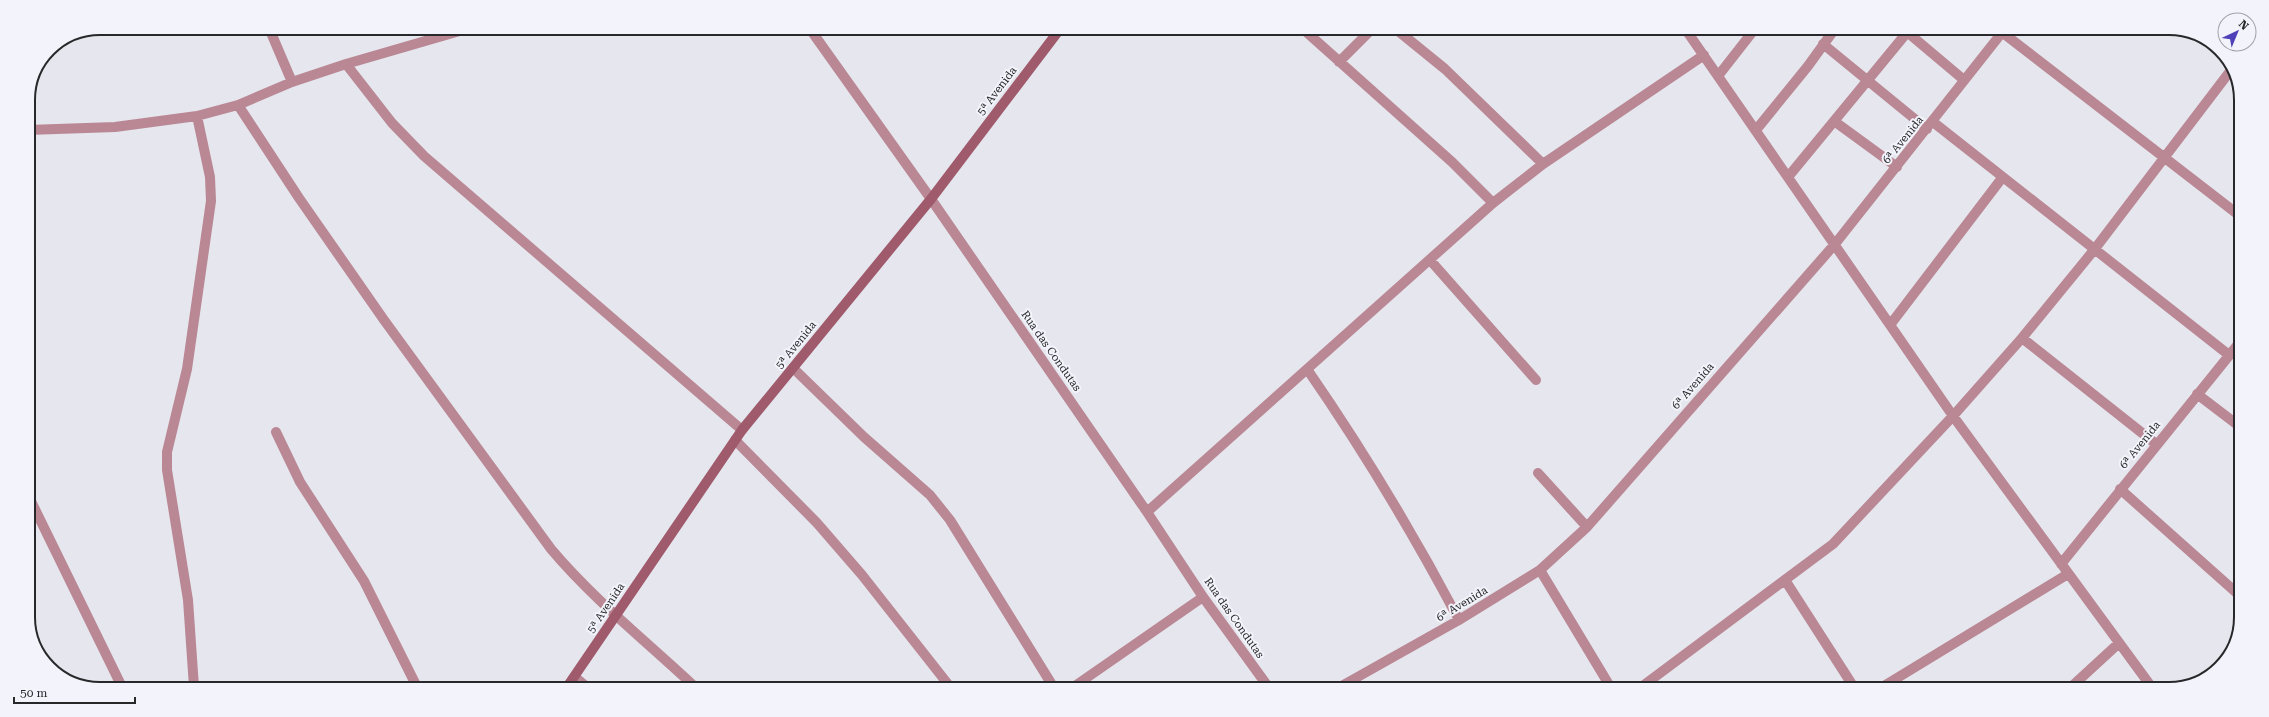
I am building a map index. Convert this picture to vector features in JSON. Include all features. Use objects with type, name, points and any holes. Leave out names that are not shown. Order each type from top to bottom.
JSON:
[{"type":"street","points":[[273,35],[292,82]]},
{"type":"street","points":[[35,130],[115,126],[197,116],[238,104],[292,82],[346,64],[446,35]]},
{"type":"street","name":"Rua das Condutas","points":[[814,35],[931,199],[1147,512],[1203,597],[1265,682]]},
{"type":"street","name":"5ª Avenida","points":[[571,682],[614,615],[742,430],[931,199],[1055,35]]},
{"type":"street","points":[[1310,35],[1452,162],[1493,202]]},
{"type":"street","points":[[1339,62],[1366,35]]},
{"type":"street","points":[[1403,35],[1445,69],[1543,164]]},
{"type":"street","points":[[1690,35],[1953,416],[2148,682]]},
{"type":"street","points":[[1718,76],[1750,35]]},
{"type":"street","points":[[1756,130],[1830,35]]},
{"type":"street","points":[[1788,177],[1905,35]]},
{"type":"street","points":[[1913,35],[1964,80]]},
{"type":"street","name":"6ª Avenida","points":[[1349,682],[1459,620],[1540,570],[1587,527],[1834,244],[1930,126],[1964,80],[2001,35]]},
{"type":"street","points":[[2009,35],[2234,211]]},
{"type":"street","points":[[1823,44],[1867,81],[2002,178],[2229,355]]},
{"type":"street","points":[[1147,512],[1493,202],[1543,164],[1704,55]]},
{"type":"street","points":[[346,64],[392,123],[424,156],[742,430]]},
{"type":"street","points":[[1648,682],[1833,544],[1953,416],[2022,338],[2094,250],[2228,74]]},
{"type":"street","points":[[238,104],[299,198],[452,416],[551,549],[578,580],[614,615],[689,682]]},
{"type":"street","points":[[194,682],[188,600],[167,470],[171,430],[187,369],[212,201],[210,177],[197,116]]},
{"type":"street","points":[[1834,121],[1897,167]]},
{"type":"street","points":[[1890,325],[2002,178]]},
{"type":"street","points":[[1430,260],[1536,380]]},
{"type":"street","points":[[2022,338],[2156,444]]},
{"type":"street","name":"6ª Avenida","points":[[2061,564],[2156,444],[2234,349]]},
{"type":"street","points":[[793,368],[864,437],[930,495],[950,520],[1050,682]]},
{"type":"street","points":[[1307,369],[1351,432],[1406,522],[1459,620]]},
{"type":"street","points":[[2197,394],[2234,422]]},
{"type":"street","points":[[276,432],[304,488],[364,581],[414,682]]},
{"type":"street","points":[[735,440],[817,523],[862,575],[946,682]]},
{"type":"street","points":[[1538,474],[1587,527]]},
{"type":"street","points":[[2120,489],[2234,591]]},
{"type":"street","points":[[35,509],[120,682]]},
{"type":"street","points":[[1540,570],[1607,682]]},
{"type":"street","points":[[1891,682],[2068,574]]},
{"type":"street","points":[[1785,580],[1851,682]]},
{"type":"street","points":[[1081,682],[1203,597]]},
{"type":"street","points":[[2077,682],[2119,643]]},
{"type":"lane","points":[[576,676],[583,682]]}]
